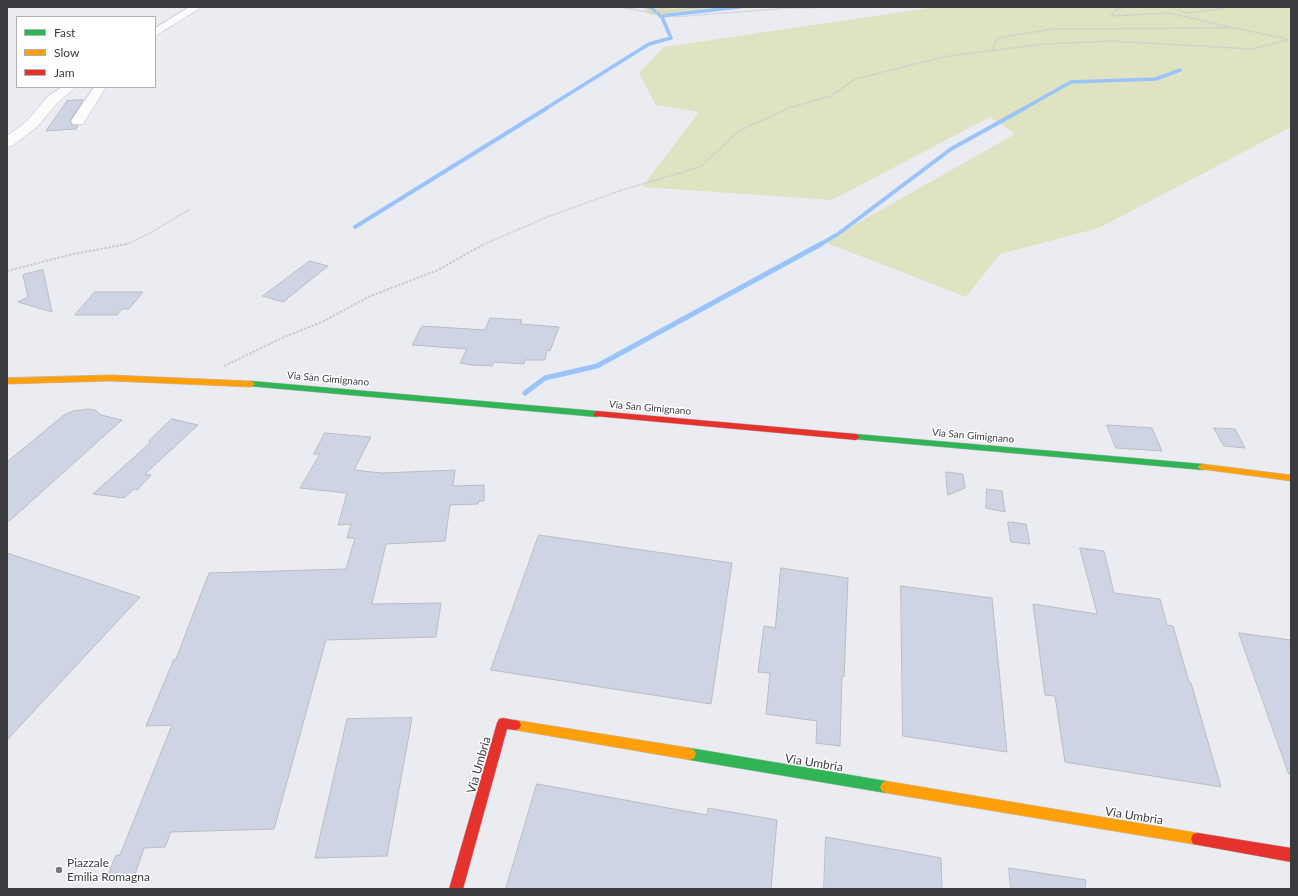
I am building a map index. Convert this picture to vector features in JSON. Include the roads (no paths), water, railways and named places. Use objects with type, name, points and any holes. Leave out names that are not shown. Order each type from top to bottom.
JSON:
[{"type":"main road","name":"Via San Gimignano","points":[[7,381],[117,378],[222,382],[1175,464],[1291,478]]},
{"type":"main road","name":"Via Umbria","points":[[456,889],[503,723],[1291,855]]},
{"type":"street","points":[[156,33],[197,7]]},
{"type":"street","points":[[7,143],[32,124],[53,99],[69,88]]},
{"type":"street","points":[[78,121],[99,88]]},
{"type":"waterway","points":[[650,7],[661,16]]},
{"type":"waterway","points":[[661,16],[739,7]]},
{"type":"waterway","points":[[545,109],[649,44],[671,38],[661,16]]},
{"type":"waterway","points":[[1023,109],[1071,82],[1156,79],[1180,70]]},
{"type":"waterway","points":[[355,227],[547,108]]},
{"type":"waterway","points":[[819,245],[838,234],[951,149],[1025,108]]},
{"type":"waterway","points":[[525,393],[545,378],[597,366],[821,244]]},
{"type":"place","name":"Piazzale Emilia Romagna","points":[[59,870]]}]
